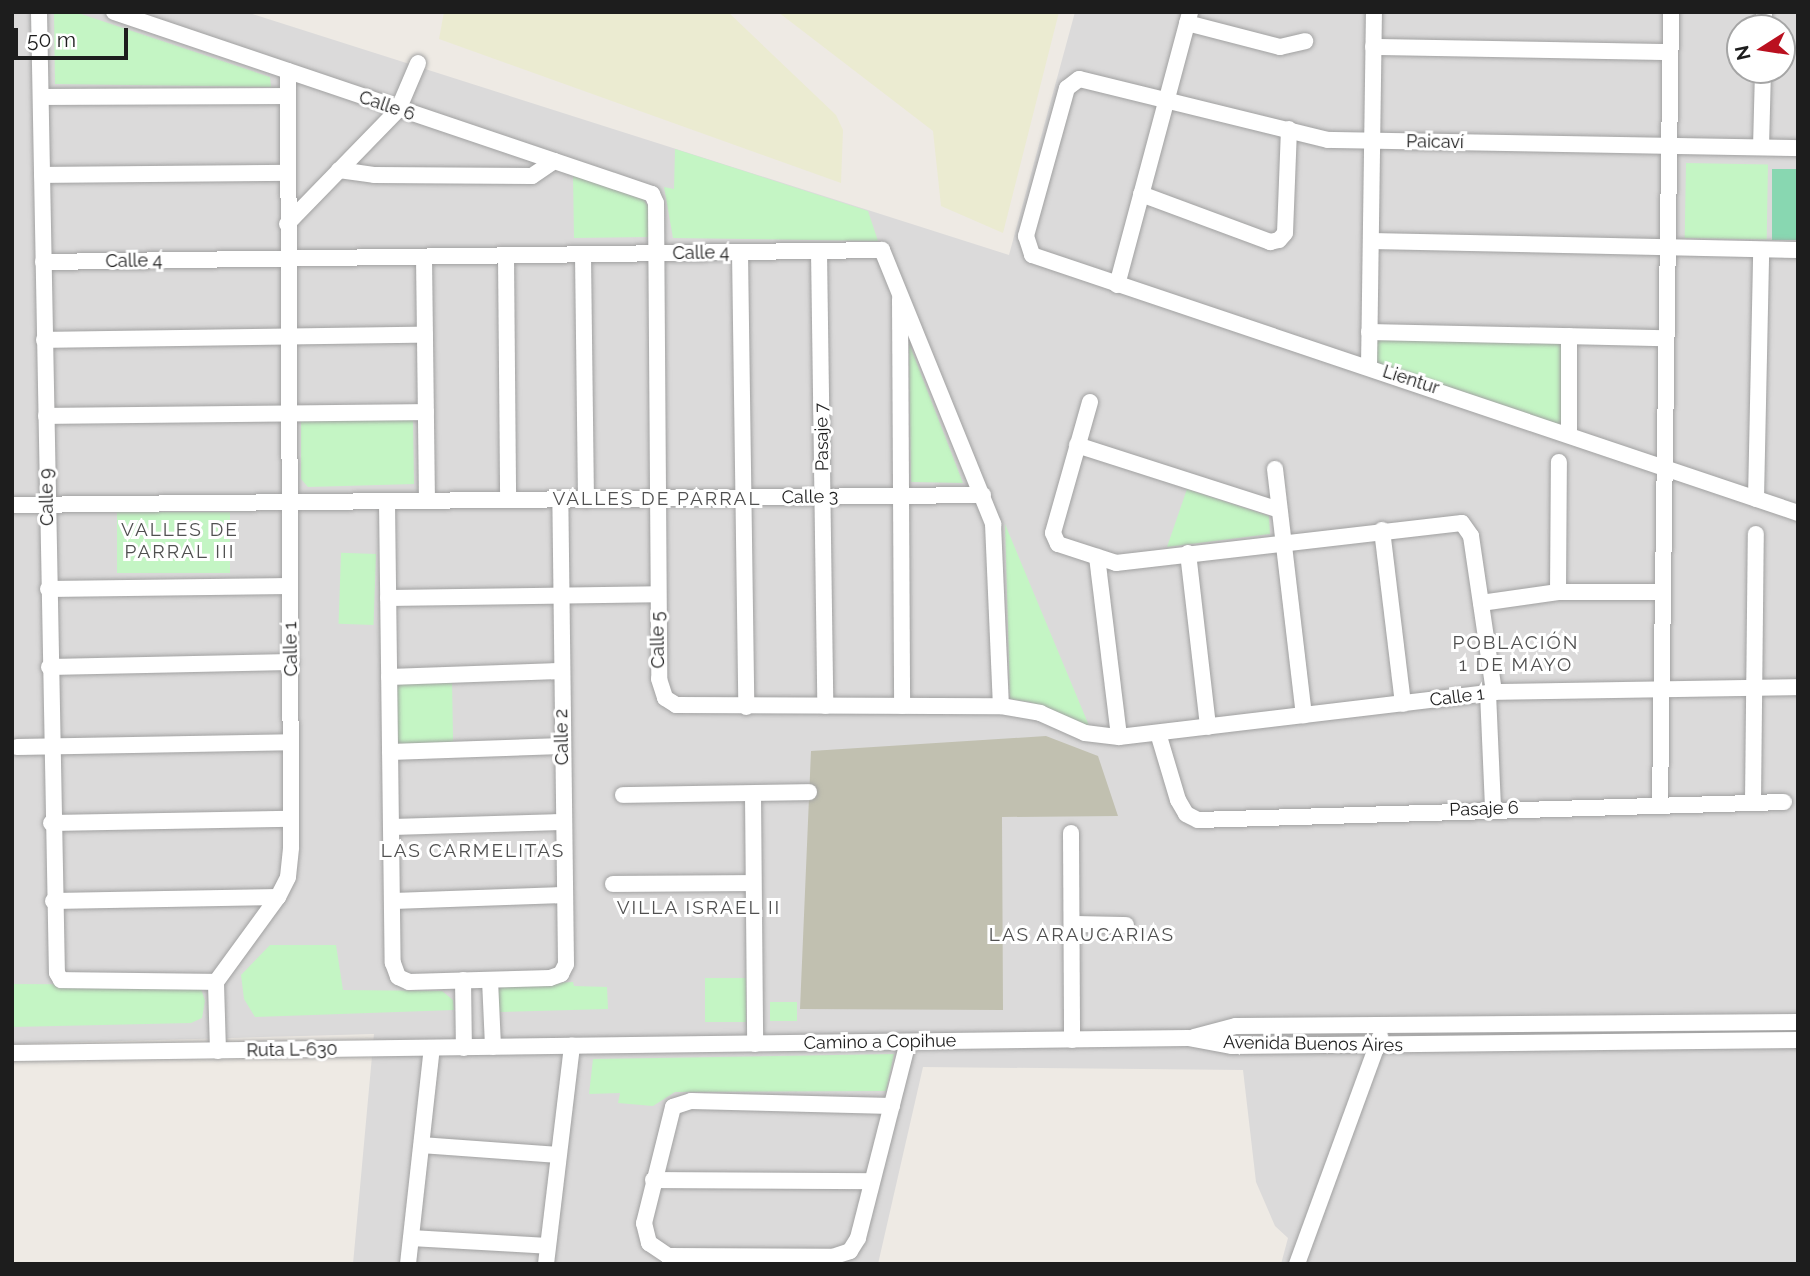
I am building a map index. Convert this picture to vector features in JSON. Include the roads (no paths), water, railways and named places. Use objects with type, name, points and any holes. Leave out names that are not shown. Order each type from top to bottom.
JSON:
[{"type":"street","name":"Calle 9","points":[[39,12],[54,959],[61,980],[216,982]]},
{"type":"street","name":"Calle 6","points":[[114,12],[653,194],[656,203]]},
{"type":"street","points":[[1369,367],[1374,12]]},
{"type":"street","points":[[1660,804],[1664,689],[1661,592],[1671,12]]},
{"type":"street","points":[[1117,285],[1189,18],[1280,47],[1306,41]]},
{"type":"street","points":[[1373,47],[1669,52]]},
{"type":"street","points":[[287,223],[398,110],[418,63]]},
{"type":"street","name":"Calle 1","points":[[216,982],[278,897],[288,877],[291,819],[291,662],[288,71]]},
{"type":"street","name":"Paicaví","points":[[1026,247],[1067,88],[1079,79],[1168,98],[1328,140],[1798,148]]},
{"type":"street","points":[[1761,147],[1763,84]]},
{"type":"street","points":[[41,97],[288,96]]},
{"type":"street","points":[[1141,194],[1270,242],[1279,240],[1286,233],[1289,129]]},
{"type":"street","points":[[339,170],[374,176],[532,176],[554,162]]},
{"type":"street","points":[[42,175],[287,173]]},
{"type":"street","name":"Calle 5","points":[[656,203],[659,679],[666,698],[683,707],[1001,706],[1040,713],[1085,733],[1119,737]]},
{"type":"street","points":[[1371,240],[1798,250]]},
{"type":"street","name":"Lientur","points":[[1026,247],[1032,255],[1117,285],[1569,433],[1798,513]]},
{"type":"street","name":"Calle 4","points":[[43,262],[882,250],[900,288],[983,495],[996,540],[1001,706]]},
{"type":"street","points":[[1756,499],[1761,250]]},
{"type":"street","name":"Pasaje 7","points":[[819,251],[825,706]]},
{"type":"street","points":[[740,253],[746,707]]},
{"type":"street","points":[[583,255],[586,499]]},
{"type":"street","points":[[506,256],[508,500]]},
{"type":"street","points":[[424,257],[427,501]]},
{"type":"street","points":[[900,288],[902,706]]},
{"type":"street","points":[[1369,332],[1665,338]]},
{"type":"street","points":[[44,340],[425,335]]},
{"type":"street","points":[[1569,335],[1569,433]]},
{"type":"street","points":[[1090,402],[1054,539],[1097,558],[1116,562],[1381,530],[1457,522],[1467,525],[1481,603],[1491,693],[1493,808]]},
{"type":"street","points":[[46,416],[426,412]]},
{"type":"street","points":[[1077,445],[1279,510]]},
{"type":"street","points":[[1558,592],[1559,462]]},
{"type":"street","points":[[1275,469],[1304,715]]},
{"type":"street","name":"Calle 3","points":[[14,505],[983,495]]},
{"type":"street","name":"Calle 2","points":[[490,979],[561,974],[566,964],[559,595],[560,500]]},
{"type":"street","points":[[387,502],[393,963],[398,976],[409,982],[490,979],[493,1047]]},
{"type":"street","points":[[1381,530],[1403,704]]},
{"type":"street","points":[[1753,802],[1756,534]]},
{"type":"street","points":[[1188,553],[1208,727]]},
{"type":"street","points":[[1097,558],[1119,737]]},
{"type":"street","points":[[48,589],[290,586]]},
{"type":"street","points":[[1481,603],[1558,592],[1661,592]]},
{"type":"street","points":[[388,598],[658,594]]},
{"type":"street","points":[[49,667],[291,662]]},
{"type":"street","points":[[389,677],[561,671]]},
{"type":"street","name":"Calle 1","points":[[1119,737],[1491,693],[1798,687]]},
{"type":"street","name":"Pasaje 6","points":[[1158,733],[1186,814],[1198,820],[1493,808],[1784,802]]},
{"type":"street","points":[[17,747],[291,742]]},
{"type":"street","points":[[390,752],[562,746]]},
{"type":"street","points":[[623,795],[809,792]]},
{"type":"street","points":[[753,794],[755,1044]]},
{"type":"street","points":[[51,823],[291,819]]},
{"type":"street","points":[[392,827],[563,822]]},
{"type":"street","points":[[1072,833],[1072,1040]]},
{"type":"street","points":[[613,884],[753,883]]},
{"type":"street","points":[[393,901],[564,895]]},
{"type":"street","points":[[53,901],[278,897]]},
{"type":"street","points":[[1072,924],[1126,925]]},
{"type":"street","points":[[464,980],[464,1048]]},
{"type":"street","points":[[216,982],[218,1051]]},
{"type":"street","name":"Avenida Buenos Aires","points":[[1188,1038],[1236,1026],[1798,1022]]},
{"type":"street","points":[[1297,1264],[1385,1025]]},
{"type":"street","name":"Camino a Copihue","points":[[572,1046],[1188,1038]]},
{"type":"street","name":"Avenida Buenos Aires","points":[[1188,1038],[1231,1046],[1798,1040]]},
{"type":"street","points":[[892,1106],[691,1101],[674,1107],[644,1223],[649,1243],[668,1256],[832,1256],[850,1251],[858,1238],[872,1181],[892,1106],[908,1042]]},
{"type":"street","points":[[546,1264],[572,1046]]},
{"type":"street","name":"Ruta L-630","points":[[12,1053],[572,1046]]},
{"type":"street","points":[[408,1264],[432,1048]]},
{"type":"street","points":[[422,1145],[558,1155]]},
{"type":"street","points":[[653,1180],[872,1181]]},
{"type":"street","points":[[411,1238],[548,1246]]},
{"type":"district","name":"VALLES DE PARRAL","points":[[657,499]]},
{"type":"district","name":"VALLES DE PARRAL III","points":[[180,541]]},
{"type":"district","name":"POBLACIÓN 1 DE MAYO","points":[[1516,654]]},
{"type":"district","name":"LAS CARMELITAS","points":[[473,851]]},
{"type":"district","name":"VILLA ISRAEL II","points":[[699,908]]},
{"type":"district","name":"LAS ARAUCARIAS","points":[[1082,935]]}]
